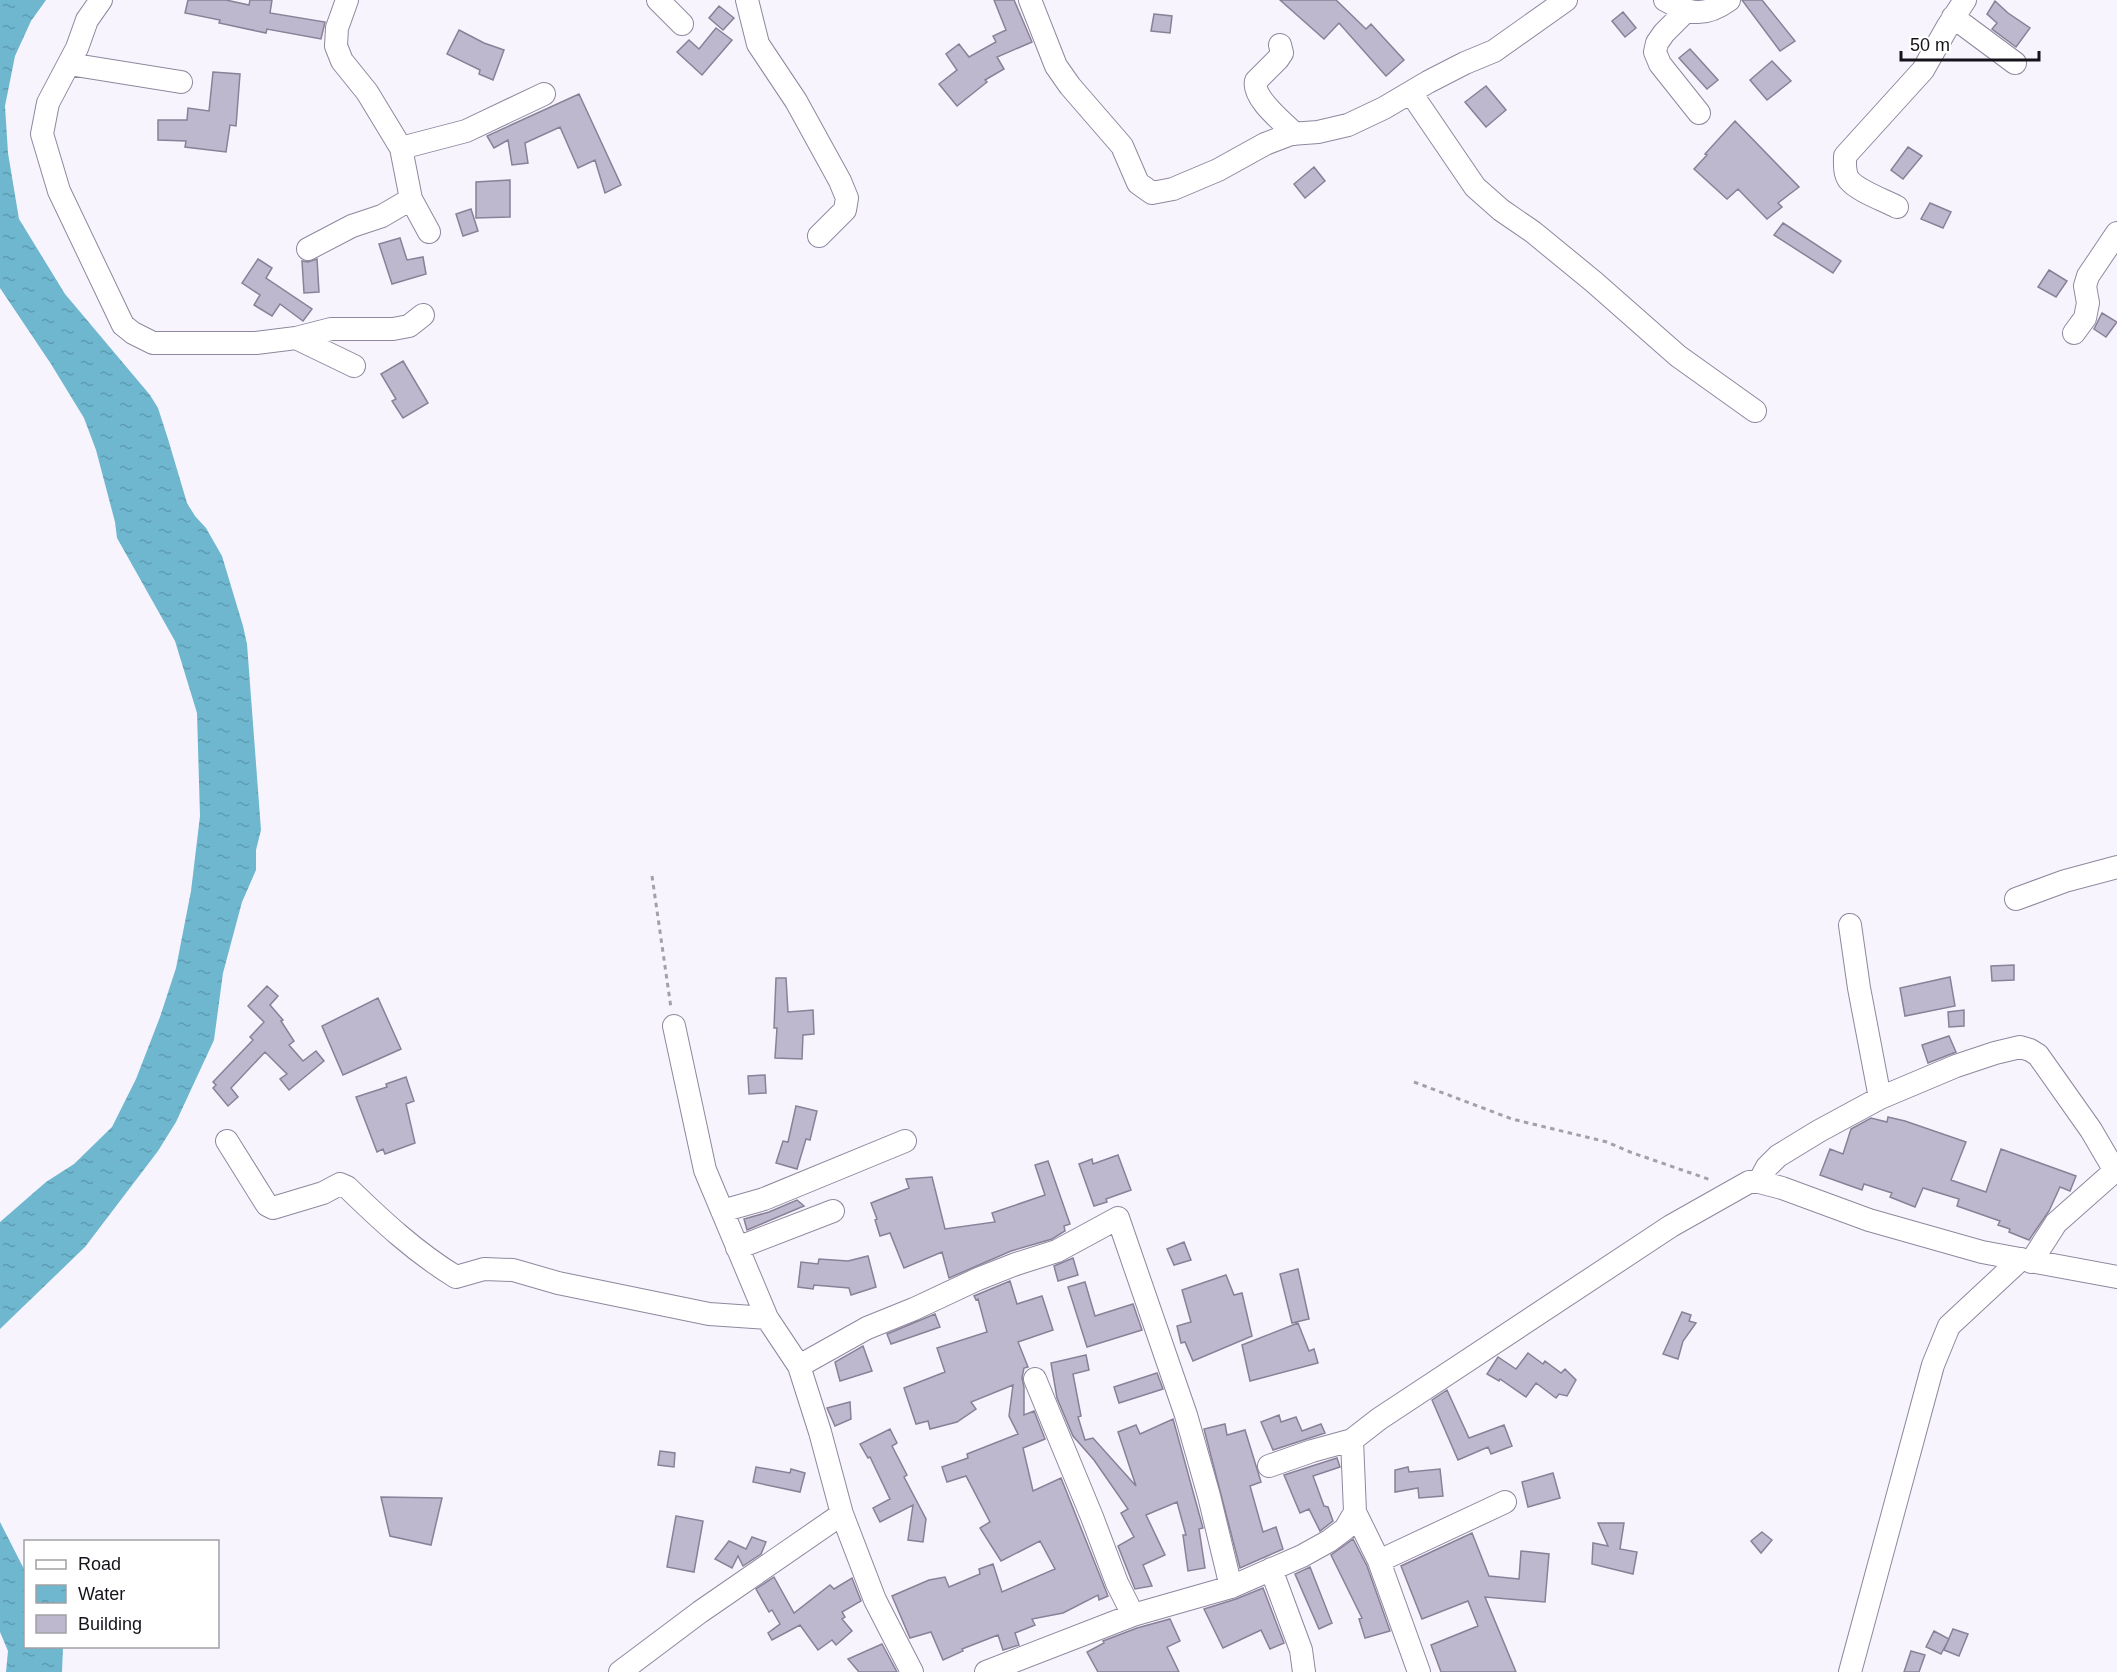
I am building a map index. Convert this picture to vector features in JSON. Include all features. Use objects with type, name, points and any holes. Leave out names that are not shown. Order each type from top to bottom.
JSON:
[{"type":"street","points":[[101,0],[87,20],[69,64],[48,103],[42,134],[59,191],[123,325],[153,343],[256,343],[296,338],[331,329],[393,329],[409,326],[423,315]]},
{"type":"street","points":[[347,0],[337,28],[336,46],[342,61],[367,92],[400,148],[411,199],[429,232]]},
{"type":"street","points":[[658,0],[682,24]]},
{"type":"street","points":[[747,0],[758,44],[796,101],[847,198],[845,210],[819,236]]},
{"type":"street","points":[[1030,0],[1056,66],[1070,86],[1122,146],[1132,174],[1144,189],[1152,193],[1173,189],[1218,171],[1265,144],[1295,134],[1318,132],[1348,125],[1384,108],[1465,63],[1494,51],[1566,0]]},
{"type":"street","points":[[1665,0],[1685,12],[1699,13],[1722,5],[1729,0]]},
{"type":"street","points":[[1897,207],[1848,179],[1844,167],[1845,156],[1923,70],[1959,8],[2015,63]]},
{"type":"street","points":[[1685,12],[1664,33],[1657,43],[1655,52],[1660,64],[1699,113]]},
{"type":"street","points":[[1280,45],[1282,53],[1256,81],[1255,85],[1258,97],[1295,134]]},
{"type":"street","points":[[69,64],[181,82]]},
{"type":"street","points":[[1411,93],[1475,187],[1594,282],[1678,356],[1755,411]]},
{"type":"street","points":[[400,148],[466,131],[544,94]]},
{"type":"street","points":[[308,249],[352,226],[382,216],[411,199]]},
{"type":"street","points":[[2074,333],[2085,318],[2088,303],[2085,286],[2088,276],[2109,263],[2117,233]]},
{"type":"street","points":[[296,338],[354,366]]},
{"type":"street","points":[[2016,899],[2065,881],[2117,867]]},
{"type":"street","points":[[1851,925],[1859,988],[1880,1098]]},
{"type":"street","points":[[674,1026],[705,1170],[766,1318],[799,1366],[842,1514],[875,1600],[912,1672]]},
{"type":"street","points":[[1759,1182],[1767,1167],[1778,1156],[1880,1098],[1956,1066],[2020,1047],[2038,1055],[2116,1170],[2056,1223],[2026,1260],[1949,1326],[1933,1365],[1850,1672]]},
{"type":"street","points":[[227,1141],[267,1205],[273,1208],[323,1193],[340,1184],[347,1187],[390,1228],[432,1262],[456,1276],[484,1269],[513,1270],[558,1283],[709,1314],[766,1318]]},
{"type":"street","points":[[722,1212],[764,1199],[905,1141]]},
{"type":"street","points":[[1269,1466],[1352,1440],[1379,1419],[1661,1232],[1749,1182],[1759,1182],[1869,1220],[1982,1252],[2117,1277]]},
{"type":"street","points":[[737,1248],[833,1210]]},
{"type":"street","points":[[799,1366],[867,1328],[978,1279],[1057,1251],[1118,1218],[1186,1414],[1231,1587]]},
{"type":"street","points":[[1035,1379],[1117,1583],[1133,1615]]},
{"type":"street","points":[[1352,1440],[1355,1512],[1379,1561],[1419,1672]]},
{"type":"street","points":[[1379,1561],[1505,1502]]},
{"type":"street","points":[[986,1672],[1133,1615],[1231,1587],[1302,1556],[1329,1541],[1345,1529],[1355,1512]]},
{"type":"street","points":[[620,1672],[700,1612],[842,1514]]},
{"type":"street","points":[[1271,1569],[1301,1650],[1304,1672]]},
{"type":"path","points":[[652,876],[674,1026]]},
{"type":"path","points":[[1414,1082],[1512,1119],[1607,1142],[1735,1190]]},
{"type":"water","points":[[0,0],[46,0],[31,21],[15,56],[5,106],[8,153],[19,219],[65,294],[150,395],[158,408],[187,503],[206,528],[222,556],[247,644],[261,830],[256,850],[256,870],[242,902],[223,973],[214,1040],[176,1122],[158,1151],[85,1247],[0,1329],[0,1222],[46,1182],[74,1164],[112,1127],[136,1079],[176,968],[191,891],[200,816],[197,713],[175,641],[117,538],[96,450],[84,418],[0,288]]},
{"type":"water","points":[[0,1522],[24,1569],[24,1648],[63,1648],[62,1672],[6,1672],[8,1651],[0,1632]]},
{"type":"building","points":[[188,0],[226,0],[249,5],[250,0],[272,0],[270,13],[325,22],[321,39],[267,29],[266,33],[185,13]]},
{"type":"building","points":[[994,0],[1014,0],[1032,42],[997,57],[1004,69],[985,80],[987,82],[957,106],[939,84],[957,70],[946,54],[959,44],[969,57],[996,42],[993,36],[1006,30]]},
{"type":"building","points":[[1280,0],[1336,0],[1366,29],[1371,24],[1404,60],[1386,76],[1339,23],[1324,39]]},
{"type":"building","points":[[1742,0],[1762,0],[1795,41],[1780,51]]},
{"type":"building","points":[[1995,1],[2030,28],[2016,47],[1992,29],[1997,23],[1987,14]]},
{"type":"building","points":[[719,6],[734,18],[723,30],[709,18]]},
{"type":"building","points":[[1623,12],[1636,28],[1625,37],[1612,21]]},
{"type":"building","points":[[1154,14],[1172,16],[1170,33],[1151,31]]},
{"type":"building","points":[[716,28],[732,40],[702,75],[677,52],[689,40],[699,49]]},
{"type":"building","points":[[459,30],[504,50],[493,80],[479,74],[480,70],[447,54]]},
{"type":"building","points":[[1690,49],[1718,80],[1707,89],[1679,58]]},
{"type":"building","points":[[1772,61],[1791,81],[1767,100],[1750,80]]},
{"type":"building","points":[[213,72],[240,74],[236,126],[230,125],[226,152],[185,147],[186,141],[158,140],[158,120],[187,120],[188,108],[209,111]]},
{"type":"building","points":[[1486,86],[1506,110],[1486,127],[1465,102]]},
{"type":"building","points":[[579,94],[621,185],[605,193],[595,160],[578,168],[560,127],[525,143],[528,163],[512,165],[508,140],[494,148],[487,136]]},
{"type":"building","points":[[1735,121],[1799,187],[1778,203],[1782,207],[1767,219],[1738,189],[1727,199],[1694,169]]},
{"type":"building","points":[[1908,147],[1922,156],[1903,179],[1891,170]]},
{"type":"building","points":[[1314,167],[1325,181],[1305,198],[1294,184]]},
{"type":"building","points":[[510,180],[510,217],[476,218],[476,182]]},
{"type":"building","points":[[1930,203],[1951,212],[1943,228],[1921,219]]},
{"type":"building","points":[[471,209],[478,231],[463,236],[456,214]]},
{"type":"building","points":[[1783,223],[1841,261],[1833,273],[1774,235]]},
{"type":"building","points":[[400,238],[407,260],[423,257],[426,274],[392,284],[379,244]]},
{"type":"building","points":[[258,259],[272,268],[266,278],[312,309],[303,321],[280,304],[272,316],[254,305],[260,295],[242,283]]},
{"type":"building","points":[[317,259],[319,292],[304,293],[302,261]]},
{"type":"building","points":[[2049,270],[2067,281],[2056,297],[2038,287]]},
{"type":"building","points":[[2102,313],[2117,322],[2106,337],[2094,329]]},
{"type":"building","points":[[403,361],[428,403],[403,418],[392,401],[396,399],[381,374]]},
{"type":"building","points":[[2014,965],[2014,980],[1992,981],[1991,966]]},
{"type":"building","points":[[1950,977],[1955,1006],[1905,1016],[1900,988]]},
{"type":"building","points":[[776,978],[786,978],[788,1012],[813,1010],[814,1034],[803,1035],[802,1059],[775,1058]]},
{"type":"building","points":[[267,986],[278,996],[270,1005],[283,1020],[281,1021],[294,1041],[289,1045],[303,1061],[316,1051],[324,1061],[289,1090],[280,1079],[287,1074],[265,1052],[231,1088],[238,1097],[228,1106],[213,1088],[216,1085],[213,1082],[253,1040],[250,1037],[264,1022],[248,1006]]},
{"type":"building","points":[[378,998],[401,1049],[343,1075],[322,1026]]},
{"type":"building","points":[[1964,1010],[1964,1026],[1949,1027],[1948,1012]]},
{"type":"building","points":[[1949,1036],[1956,1052],[1928,1063],[1922,1045]]},
{"type":"building","points":[[765,1075],[766,1093],[749,1094],[748,1076]]},
{"type":"building","points":[[406,1077],[414,1101],[406,1104],[415,1143],[385,1154],[383,1149],[377,1152],[356,1097],[387,1087],[386,1084]]},
{"type":"building","points":[[796,1106],[817,1111],[810,1140],[806,1139],[797,1169],[776,1163],[783,1141],[788,1142]]},
{"type":"building","points":[[1888,1117],[1966,1142],[1951,1180],[1986,1192],[2001,1149],[2076,1176],[2070,1191],[2060,1187],[2049,1211],[2029,1240],[1998,1225],[2000,1221],[1957,1206],[1959,1199],[1923,1188],[1915,1207],[1890,1197],[1892,1193],[1864,1184],[1862,1190],[1820,1175],[1830,1149],[1843,1154],[1851,1129],[1871,1118],[1887,1122]]},
{"type":"building","points":[[1118,1155],[1131,1190],[1094,1206],[1079,1164],[1092,1159],[1093,1164]]},
{"type":"building","points":[[1048,1161],[1070,1224],[1064,1226],[1065,1231],[1052,1239],[1011,1251],[949,1278],[942,1252],[904,1268],[890,1233],[880,1236],[871,1203],[909,1188],[906,1179],[932,1177],[945,1229],[995,1222],[992,1213],[1045,1195],[1035,1165]]},
{"type":"building","points":[[797,1200],[804,1206],[747,1230],[744,1219],[769,1212]]},
{"type":"building","points":[[1184,1242],[1191,1260],[1174,1265],[1167,1249]]},
{"type":"building","points":[[868,1256],[876,1287],[851,1295],[849,1288],[814,1285],[813,1289],[798,1287],[801,1262],[818,1264],[819,1259],[848,1261]]},
{"type":"building","points":[[1073,1258],[1078,1275],[1058,1281],[1054,1266]]},
{"type":"building","points":[[1298,1269],[1309,1319],[1292,1323],[1280,1274]]},
{"type":"building","points":[[1226,1275],[1234,1295],[1242,1293],[1252,1336],[1193,1361],[1185,1342],[1181,1343],[1177,1326],[1191,1322],[1182,1290]]},
{"type":"building","points":[[1010,1281],[1017,1304],[1042,1296],[1053,1330],[1018,1342],[1028,1367],[1024,1368],[1022,1378],[1024,1415],[1034,1411],[1045,1439],[1023,1448],[1033,1491],[1061,1478],[1108,1596],[1099,1600],[1098,1595],[1063,1613],[1032,1619],[1035,1625],[1015,1633],[1019,1645],[1003,1650],[998,1635],[962,1649],[963,1651],[943,1660],[931,1632],[910,1638],[892,1596],[929,1580],[945,1577],[949,1587],[980,1574],[979,1569],[993,1564],[1002,1592],[1055,1569],[1040,1541],[1001,1561],[980,1528],[990,1522],[966,1476],[947,1482],[942,1467],[968,1458],[967,1454],[1018,1434],[1009,1416],[1013,1385],[971,1402],[976,1409],[957,1422],[930,1429],[928,1421],[916,1424],[904,1388],[945,1372],[937,1348],[987,1332],[978,1299],[976,1300],[974,1296]]},
{"type":"building","points":[[1085,1282],[1095,1316],[1133,1304],[1142,1330],[1087,1347],[1068,1287]]},
{"type":"building","points":[[1682,1312],[1691,1315],[1689,1321],[1696,1323],[1683,1341],[1678,1359],[1663,1354]]},
{"type":"building","points":[[935,1314],[940,1327],[891,1344],[887,1334]]},
{"type":"building","points":[[1298,1323],[1309,1351],[1314,1349],[1318,1363],[1250,1381],[1242,1345]]},
{"type":"building","points":[[863,1346],[872,1371],[840,1381],[835,1362]]},
{"type":"building","points":[[1528,1353],[1543,1364],[1545,1361],[1561,1373],[1565,1369],[1576,1380],[1567,1396],[1559,1394],[1556,1398],[1536,1383],[1526,1397],[1500,1379],[1499,1381],[1487,1374],[1498,1357],[1516,1369]]},
{"type":"building","points":[[1086,1355],[1089,1370],[1073,1374],[1081,1416],[1078,1417],[1085,1440],[1093,1438],[1136,1486],[1118,1432],[1136,1425],[1140,1434],[1173,1419],[1203,1528],[1199,1529],[1205,1568],[1188,1571],[1183,1535],[1186,1535],[1177,1502],[1146,1515],[1165,1555],[1143,1565],[1152,1586],[1135,1589],[1118,1546],[1134,1537],[1121,1513],[1128,1509],[1094,1460],[1073,1436],[1057,1398],[1051,1363]]},
{"type":"building","points":[[1157,1373],[1163,1389],[1119,1403],[1114,1387]]},
{"type":"building","points":[[1447,1390],[1469,1438],[1504,1425],[1512,1446],[1491,1454],[1488,1447],[1458,1460],[1432,1400]]},
{"type":"building","points":[[850,1402],[851,1419],[835,1426],[827,1408]]},
{"type":"building","points":[[1279,1415],[1281,1422],[1296,1417],[1302,1431],[1321,1424],[1325,1433],[1273,1450],[1261,1422]]},
{"type":"building","points":[[1225,1424],[1227,1435],[1245,1430],[1261,1482],[1250,1486],[1263,1532],[1276,1527],[1283,1549],[1240,1568],[1204,1429]]},
{"type":"building","points":[[890,1429],[897,1443],[892,1446],[907,1475],[904,1477],[926,1519],[923,1542],[908,1540],[913,1505],[880,1522],[873,1508],[890,1499],[870,1457],[868,1458],[860,1444]]},
{"type":"building","points":[[660,1451],[675,1453],[674,1467],[658,1465]]},
{"type":"building","points":[[1337,1458],[1340,1467],[1313,1476],[1324,1506],[1328,1507],[1333,1521],[1320,1531],[1309,1509],[1300,1513],[1284,1475]]},
{"type":"building","points":[[756,1467],[790,1473],[791,1469],[805,1473],[800,1492],[753,1482]]},
{"type":"building","points":[[1408,1467],[1409,1472],[1440,1469],[1443,1496],[1419,1498],[1418,1488],[1395,1492],[1395,1470]]},
{"type":"building","points":[[1553,1473],[1560,1498],[1528,1507],[1522,1482]]},
{"type":"building","points":[[381,1497],[442,1498],[431,1545],[390,1536]]},
{"type":"building","points":[[676,1516],[703,1521],[694,1572],[667,1567]]},
{"type":"building","points":[[1598,1523],[1624,1523],[1620,1549],[1637,1552],[1633,1574],[1592,1564],[1593,1543],[1608,1546]]},
{"type":"building","points":[[1762,1532],[1772,1540],[1761,1553],[1751,1541]]},
{"type":"building","points":[[1472,1533],[1489,1576],[1519,1579],[1521,1551],[1549,1554],[1545,1602],[1485,1597],[1516,1672],[1441,1672],[1431,1645],[1478,1626],[1468,1601],[1422,1619],[1401,1566]]},
{"type":"building","points":[[752,1537],[766,1542],[761,1554],[743,1566],[738,1556],[732,1568],[715,1559],[729,1541],[746,1549]]},
{"type":"building","points":[[1353,1539],[1367,1566],[1390,1631],[1365,1638],[1359,1619],[1362,1618],[1331,1555]]},
{"type":"building","points":[[1310,1567],[1332,1623],[1319,1629],[1295,1574]]},
{"type":"building","points":[[774,1577],[794,1613],[830,1585],[834,1589],[852,1578],[861,1601],[842,1612],[845,1617],[842,1619],[852,1631],[836,1645],[832,1640],[818,1650],[800,1625],[772,1640],[768,1633],[780,1624],[772,1610],[769,1612],[756,1589]]},
{"type":"building","points":[[1263,1588],[1284,1643],[1270,1649],[1261,1630],[1223,1648],[1204,1609]]},
{"type":"building","points":[[1170,1619],[1180,1641],[1167,1647],[1179,1672],[1098,1672],[1087,1652],[1104,1643],[1103,1641]]},
{"type":"building","points":[[1953,1629],[1968,1634],[1959,1656],[1944,1650]]},
{"type":"building","points":[[1934,1631],[1949,1639],[1941,1654],[1926,1647]]},
{"type":"building","points":[[882,1644],[897,1672],[859,1672],[848,1659]]},
{"type":"building","points":[[1911,1651],[1925,1655],[1919,1672],[1904,1672]]}]
